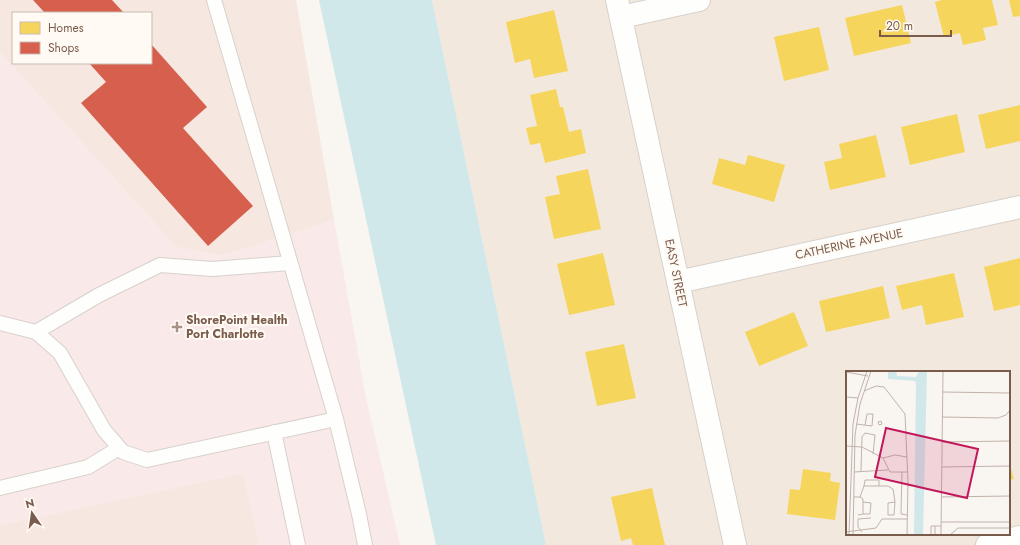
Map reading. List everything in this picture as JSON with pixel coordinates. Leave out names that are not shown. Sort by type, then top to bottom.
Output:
[{"type":"street","points":[[619,9],[699,0]]},
{"type":"street","name":"EASY STREET","points":[[619,9],[735,545]]},
{"type":"street","name":"CATHERINE AVENUE","points":[[678,282],[1020,207]]},
{"type":"street","points":[[987,545],[1020,538]]},
{"type":"lane","points":[[214,0],[336,419],[365,545]]},
{"type":"lane","points":[[36,332],[99,295],[160,265],[212,269],[290,263]]},
{"type":"lane","points":[[0,323],[36,332],[60,353],[104,430],[123,452],[147,460],[336,419]]},
{"type":"lane","points":[[274,432],[298,545]]},
{"type":"lane","points":[[0,488],[88,467],[119,448]]},
{"type":"shaded area","points":[[0,0],[296,0],[334,220],[222,256],[176,247],[0,52]]},
{"type":"shaded area","points":[[432,0],[1020,0],[1020,545],[546,545]]},
{"type":"shaded area","name":"ShorePoint Health Port Charlotte","points":[[0,52],[176,247],[222,256],[334,220],[366,398],[400,545],[260,545],[243,473],[0,525]]},
{"type":"shaded area","points":[[243,473],[260,545],[0,545],[0,525]]},
{"type":"water","points":[[319,0],[432,0],[546,545],[436,545]]},
{"type":"building: Homes","points":[[942,0],[992,0],[998,25],[983,28],[986,40],[963,45],[960,33],[944,37],[935,2]]},
{"type":"building: Homes","points":[[1009,0],[1020,0],[1020,16],[1013,17]]},
{"type":"building: Homes","points":[[902,5],[911,43],[854,56],[845,18]]},
{"type":"building: Homes","points":[[554,10],[568,71],[534,78],[530,59],[515,63],[506,22]]},
{"type":"building: Homes","points":[[819,27],[829,70],[784,81],[774,37]]},
{"type":"building: Homes","points":[[556,89],[560,107],[563,107],[569,132],[581,129],[586,153],[545,163],[540,143],[530,145],[526,128],[537,126],[530,95]]},
{"type":"building: Homes","points":[[1020,105],[1020,141],[986,149],[978,115]]},
{"type":"building: Homes","points":[[957,114],[965,152],[910,165],[901,127]]},
{"type":"building: Homes","points":[[876,135],[886,177],[830,190],[824,162],[842,158],[839,144]]},
{"type":"building: Homes","points":[[748,155],[785,165],[774,202],[712,184],[719,158],[745,165]]},
{"type":"building: Homes","points":[[588,169],[601,229],[554,239],[545,197],[560,194],[556,176]]},
{"type":"building: Homes","points":[[603,253],[615,305],[569,315],[557,264]]},
{"type":"building: Homes","points":[[1020,258],[1020,305],[994,311],[984,267]]},
{"type":"building: Homes","points":[[954,273],[964,317],[926,325],[922,305],[902,310],[896,286]]},
{"type":"building: Homes","points":[[883,286],[890,318],[826,332],[819,301]]},
{"type":"building: Homes","points":[[794,312],[808,346],[759,366],[745,332]]},
{"type":"building: Homes","points":[[624,344],[636,398],[597,406],[585,352]]},
{"type":"building: Homes","points":[[1010,465],[1014,479],[1010,480]]},
{"type":"building: Homes","points":[[803,469],[831,473],[830,481],[840,483],[835,520],[787,514],[790,489],[800,490]]},
{"type":"building: Homes","points":[[652,488],[665,545],[633,545],[631,538],[621,541],[611,497]]},
{"type":"building: Shops","points":[[33,0],[112,0],[123,12],[44,12]]},
{"type":"building: Shops","points":[[152,45],[207,107],[183,128],[253,206],[208,246],[81,103],[106,82],[90,64],[152,64]]},
{"type":"place","name":"ShorePoint Health Port Charlotte","points":[[177,327]]}]
